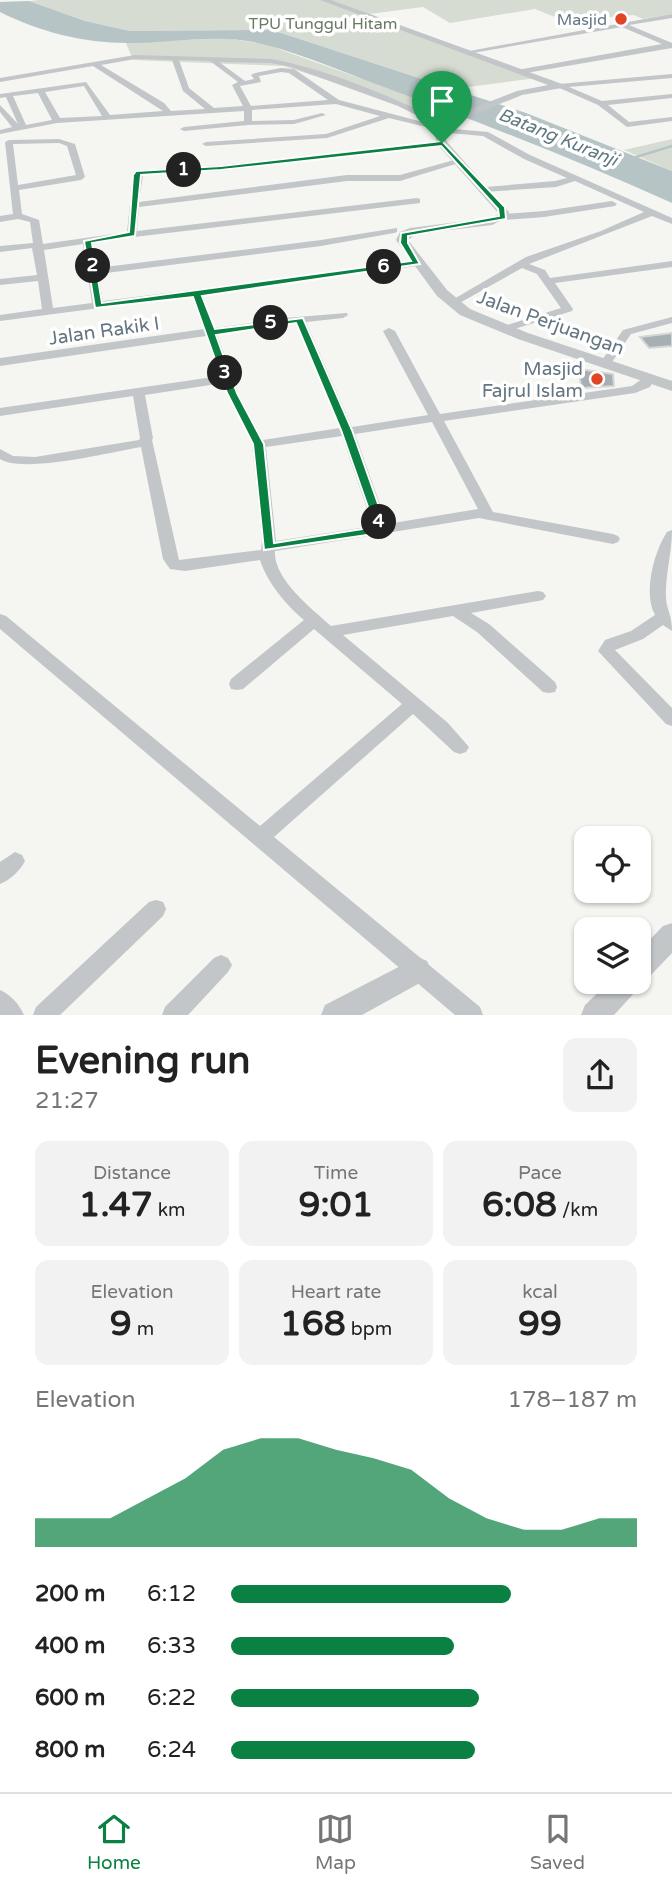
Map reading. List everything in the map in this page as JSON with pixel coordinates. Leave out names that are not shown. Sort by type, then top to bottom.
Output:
[{"type":"street","points":[[324,0],[601,103],[627,125],[672,119]]},
{"type":"street","points":[[467,52],[672,16]]},
{"type":"street","points":[[622,24],[669,43]]},
{"type":"street","points":[[520,72],[669,43]]},
{"type":"street","points":[[0,80],[135,57],[271,61],[293,65],[401,104],[439,127],[442,143],[505,212],[503,217]]},
{"type":"street","points":[[174,57],[186,89],[213,111]]},
{"type":"street","points":[[210,58],[244,83]]},
{"type":"street","points":[[94,64],[161,105],[170,114]]},
{"type":"street","points":[[248,124],[248,108],[236,85],[258,80],[255,75],[291,71],[336,102],[386,116],[485,134],[672,221]]},
{"type":"street","points":[[439,127],[455,117],[502,99],[559,86],[672,76]]},
{"type":"street","points":[[660,77],[672,83]]},
{"type":"street","points":[[20,127],[5,96],[40,90],[89,85],[108,118]]},
{"type":"street","points":[[40,90],[57,121]]},
{"type":"street","points":[[601,103],[672,96]]},
{"type":"street","points":[[0,132],[57,121],[336,102]]},
{"type":"street","points":[[311,104],[344,132]]},
{"type":"street","points":[[0,107],[20,127]]},
{"type":"street","points":[[184,129],[293,122],[322,115]]},
{"type":"street","points":[[206,144],[307,138],[344,132],[386,116]]},
{"type":"street","points":[[14,188],[81,177],[71,144],[63,141],[10,141],[14,188],[18,216]]},
{"type":"street","points":[[132,234],[136,175],[141,172],[221,168],[442,143]]},
{"type":"street","points":[[324,156],[339,179]]},
{"type":"street","points":[[135,205],[339,179],[404,177],[458,162]]},
{"type":"street","points":[[486,190],[548,185],[576,178]]},
{"type":"street","points":[[94,271],[321,243],[392,225],[417,201]]},
{"type":"street","points":[[0,249],[132,234],[392,225],[544,215],[612,204]]},
{"type":"street","points":[[452,303],[521,264],[653,212]]},
{"type":"street","points":[[0,219],[18,216],[34,220],[48,312]]},
{"type":"street","name":"Jalan Perjuangan","points":[[392,225],[417,262],[452,303],[473,316],[672,386]]},
{"type":"street","points":[[88,241],[98,306]]},
{"type":"street","points":[[0,318],[197,294],[417,262]]},
{"type":"street","points":[[505,329],[568,309],[549,281],[536,270],[521,264]]},
{"type":"street","points":[[549,281],[672,264]]},
{"type":"street","points":[[0,282],[42,278]]},
{"type":"street","points":[[197,294],[227,379],[259,444],[271,570],[291,599],[313,621],[460,747]]},
{"type":"street","name":"Jalan Rakik I","points":[[0,362],[343,315]]},
{"type":"street","points":[[300,320],[347,430],[381,529]]},
{"type":"street","points":[[606,363],[627,332],[672,320]]},
{"type":"street","points":[[389,331],[485,506],[486,511],[481,514]]},
{"type":"street","points":[[259,444],[434,416],[640,388],[649,378]]},
{"type":"street","points":[[0,412],[227,379]]},
{"type":"street","points":[[139,393],[170,559],[175,565],[185,566],[381,529],[481,514],[613,539]]},
{"type":"street","points":[[0,453],[14,461],[35,461],[146,441]]},
{"type":"street","points":[[672,535],[663,554],[658,602],[668,620],[637,635],[611,643],[606,651],[672,719]]},
{"type":"street","points":[[328,632],[538,596]]},
{"type":"street","points":[[455,610],[483,628],[549,687]]},
{"type":"street","points":[[0,620],[472,1015]]},
{"type":"street","points":[[237,684],[313,621]]},
{"type":"street","points":[[261,836],[413,704]]},
{"type":"street","points":[[44,1015],[156,909]]},
{"type":"street","points":[[651,957],[672,935]]},
{"type":"street","points":[[173,1015],[221,965]]},
{"type":"street","points":[[335,1015],[418,970]]},
{"type":"street","points":[[595,1015],[615,994]]},
{"type":"street","points":[[0,1001],[13,1015]]},
{"type":"green space","name":"TPU Tunggul Hitam","points":[[672,0],[672,14],[643,19],[634,15],[565,21],[535,9],[450,23],[423,7],[369,14],[536,78],[453,89],[272,30],[130,31],[85,21],[29,1]]},
{"type":"green space","points":[[224,38],[265,44],[456,113],[438,121],[364,92],[284,66],[133,60],[126,43]]},
{"type":"green space","points":[[672,139],[672,171],[624,150]]},
{"type":"water","name":"Batang Kuranji","points":[[29,1],[85,21],[130,31],[272,30],[526,113],[672,171],[672,203],[491,128],[281,49],[232,39],[128,43],[95,41],[46,31],[0,12],[0,2]]},
{"type":"building","points":[[672,333],[672,346],[649,348],[640,337]]},
{"type":"building","name":"Masjid Fajrul Islam","points":[[579,369],[613,374],[614,386],[581,388]]},
{"type":"waterway","points":[[633,158],[672,146]]},
{"type":"place","name":"Masjid","points":[[621,19]]},
{"type":"place","name":"Masjid Fajrul Islam","points":[[597,379]]},
{"type":"route","points":[[442,143],[221,168],[139,173],[136,175],[132,234],[88,241],[98,292],[98,306],[197,294],[232,393],[259,444],[268,547],[381,529],[347,430],[300,320],[212,332],[197,294],[417,262],[404,243],[404,234],[498,220],[503,217],[505,212],[502,208],[442,143]]}]
